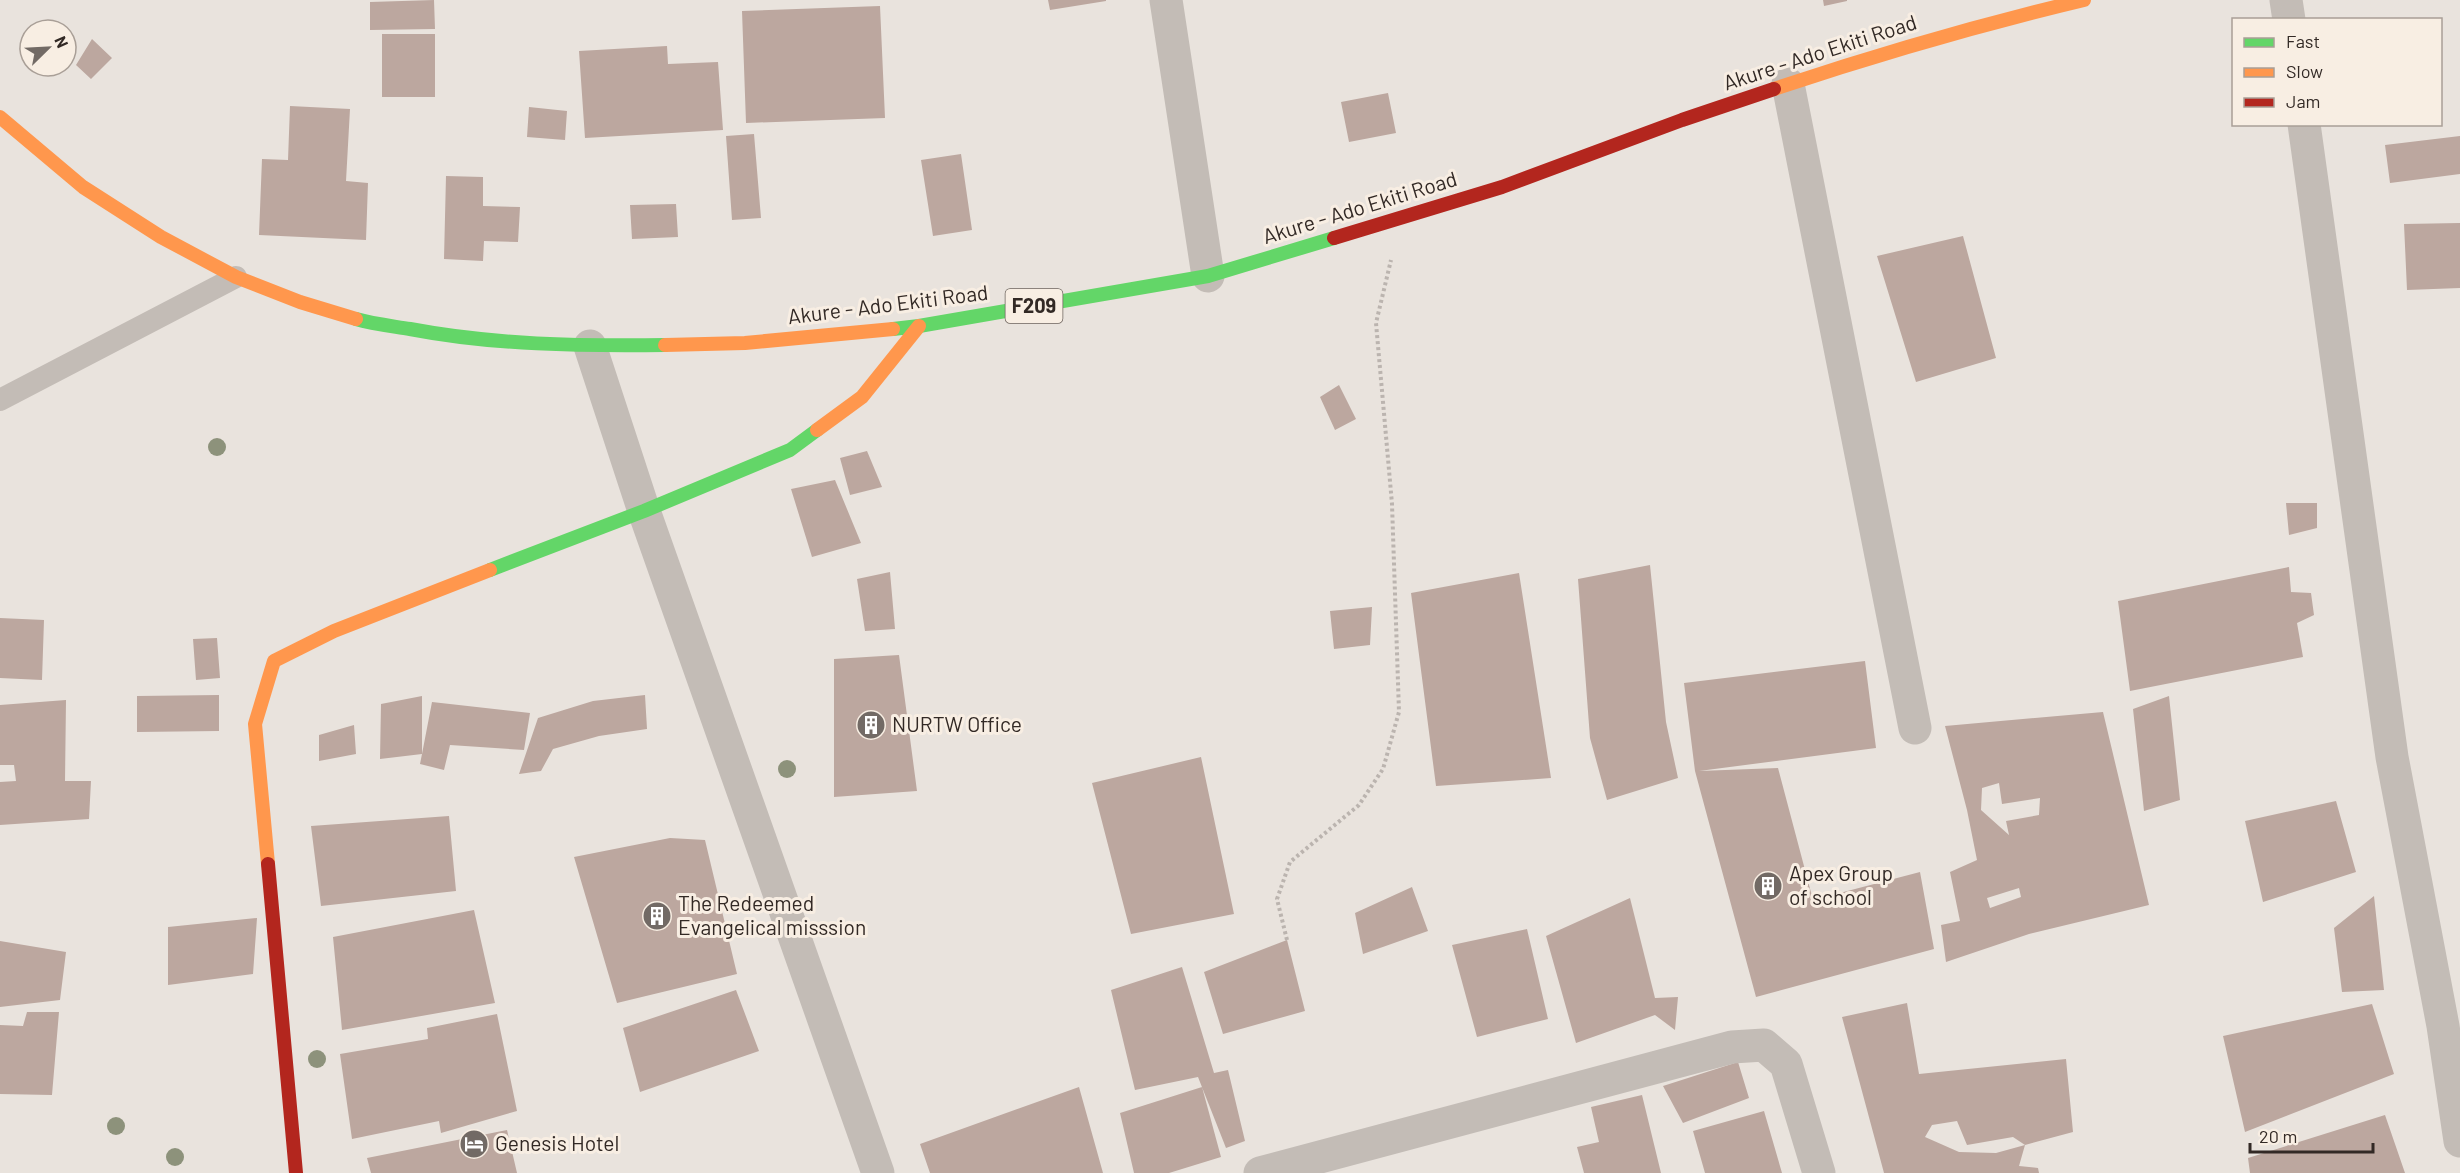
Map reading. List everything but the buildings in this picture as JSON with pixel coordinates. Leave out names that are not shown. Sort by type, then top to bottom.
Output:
[{"type":"main road","name":"Akure - Ado Ekiti Road","points":[[0,117],[91,192],[160,237],[236,277],[300,302],[360,320],[503,343],[590,346],[745,343],[919,327],[1208,276],[1502,187],[1682,120],[1869,57],[2012,17],[2084,0]]},
{"type":"main road","points":[[296,1173],[255,724],[274,661],[334,631],[644,511],[790,450],[862,397],[919,327]]},
{"type":"street","points":[[1166,0],[1208,276]]},
{"type":"street","points":[[2286,0],[2289,18]]},
{"type":"street","points":[[1788,84],[1915,728]]},
{"type":"street","points":[[2304,126],[2392,757],[2451,1025],[2460,1141]]},
{"type":"street","points":[[590,346],[644,511],[878,1173]]},
{"type":"street","points":[[1260,1173],[1732,1047],[1764,1045],[1786,1064],[1819,1173]]},
{"type":"lane","points":[[0,400],[236,277]]},
{"type":"path","points":[[1287,940],[1278,899],[1290,862],[1359,805],[1383,769],[1399,712],[1392,504],[1376,323],[1402,218]]},
{"type":"traffic: fast","points":[[893,329],[1208,276],[1334,238]]},
{"type":"traffic: fast","points":[[356,319],[442,334],[505,341],[569,345],[665,345]]},
{"type":"traffic: fast","points":[[490,570],[644,511],[790,450],[817,430]]},
{"type":"traffic: slow","points":[[1774,89],[1928,41],[2084,0]]},
{"type":"traffic: slow","points":[[0,117],[83,187],[161,237],[236,277],[300,302],[356,319]]},
{"type":"traffic: slow","points":[[817,430],[862,397],[919,326]]},
{"type":"traffic: slow","points":[[665,345],[745,343],[893,329]]},
{"type":"traffic: slow","points":[[268,864],[255,724],[274,661],[334,631],[490,570]]},
{"type":"traffic: jam","points":[[1334,238],[1502,187],[1682,120],[1774,89]]},
{"type":"traffic: jam","points":[[268,864],[296,1173]]},
{"type":"place","name":"NURTW Office","points":[[871,725]]},
{"type":"place","name":"Apex Group of school","points":[[1768,886]]},
{"type":"place","name":"The Redeemed Evangelical misssion","points":[[657,916]]},
{"type":"place","name":"Genesis Hotel","points":[[474,1144]]}]
